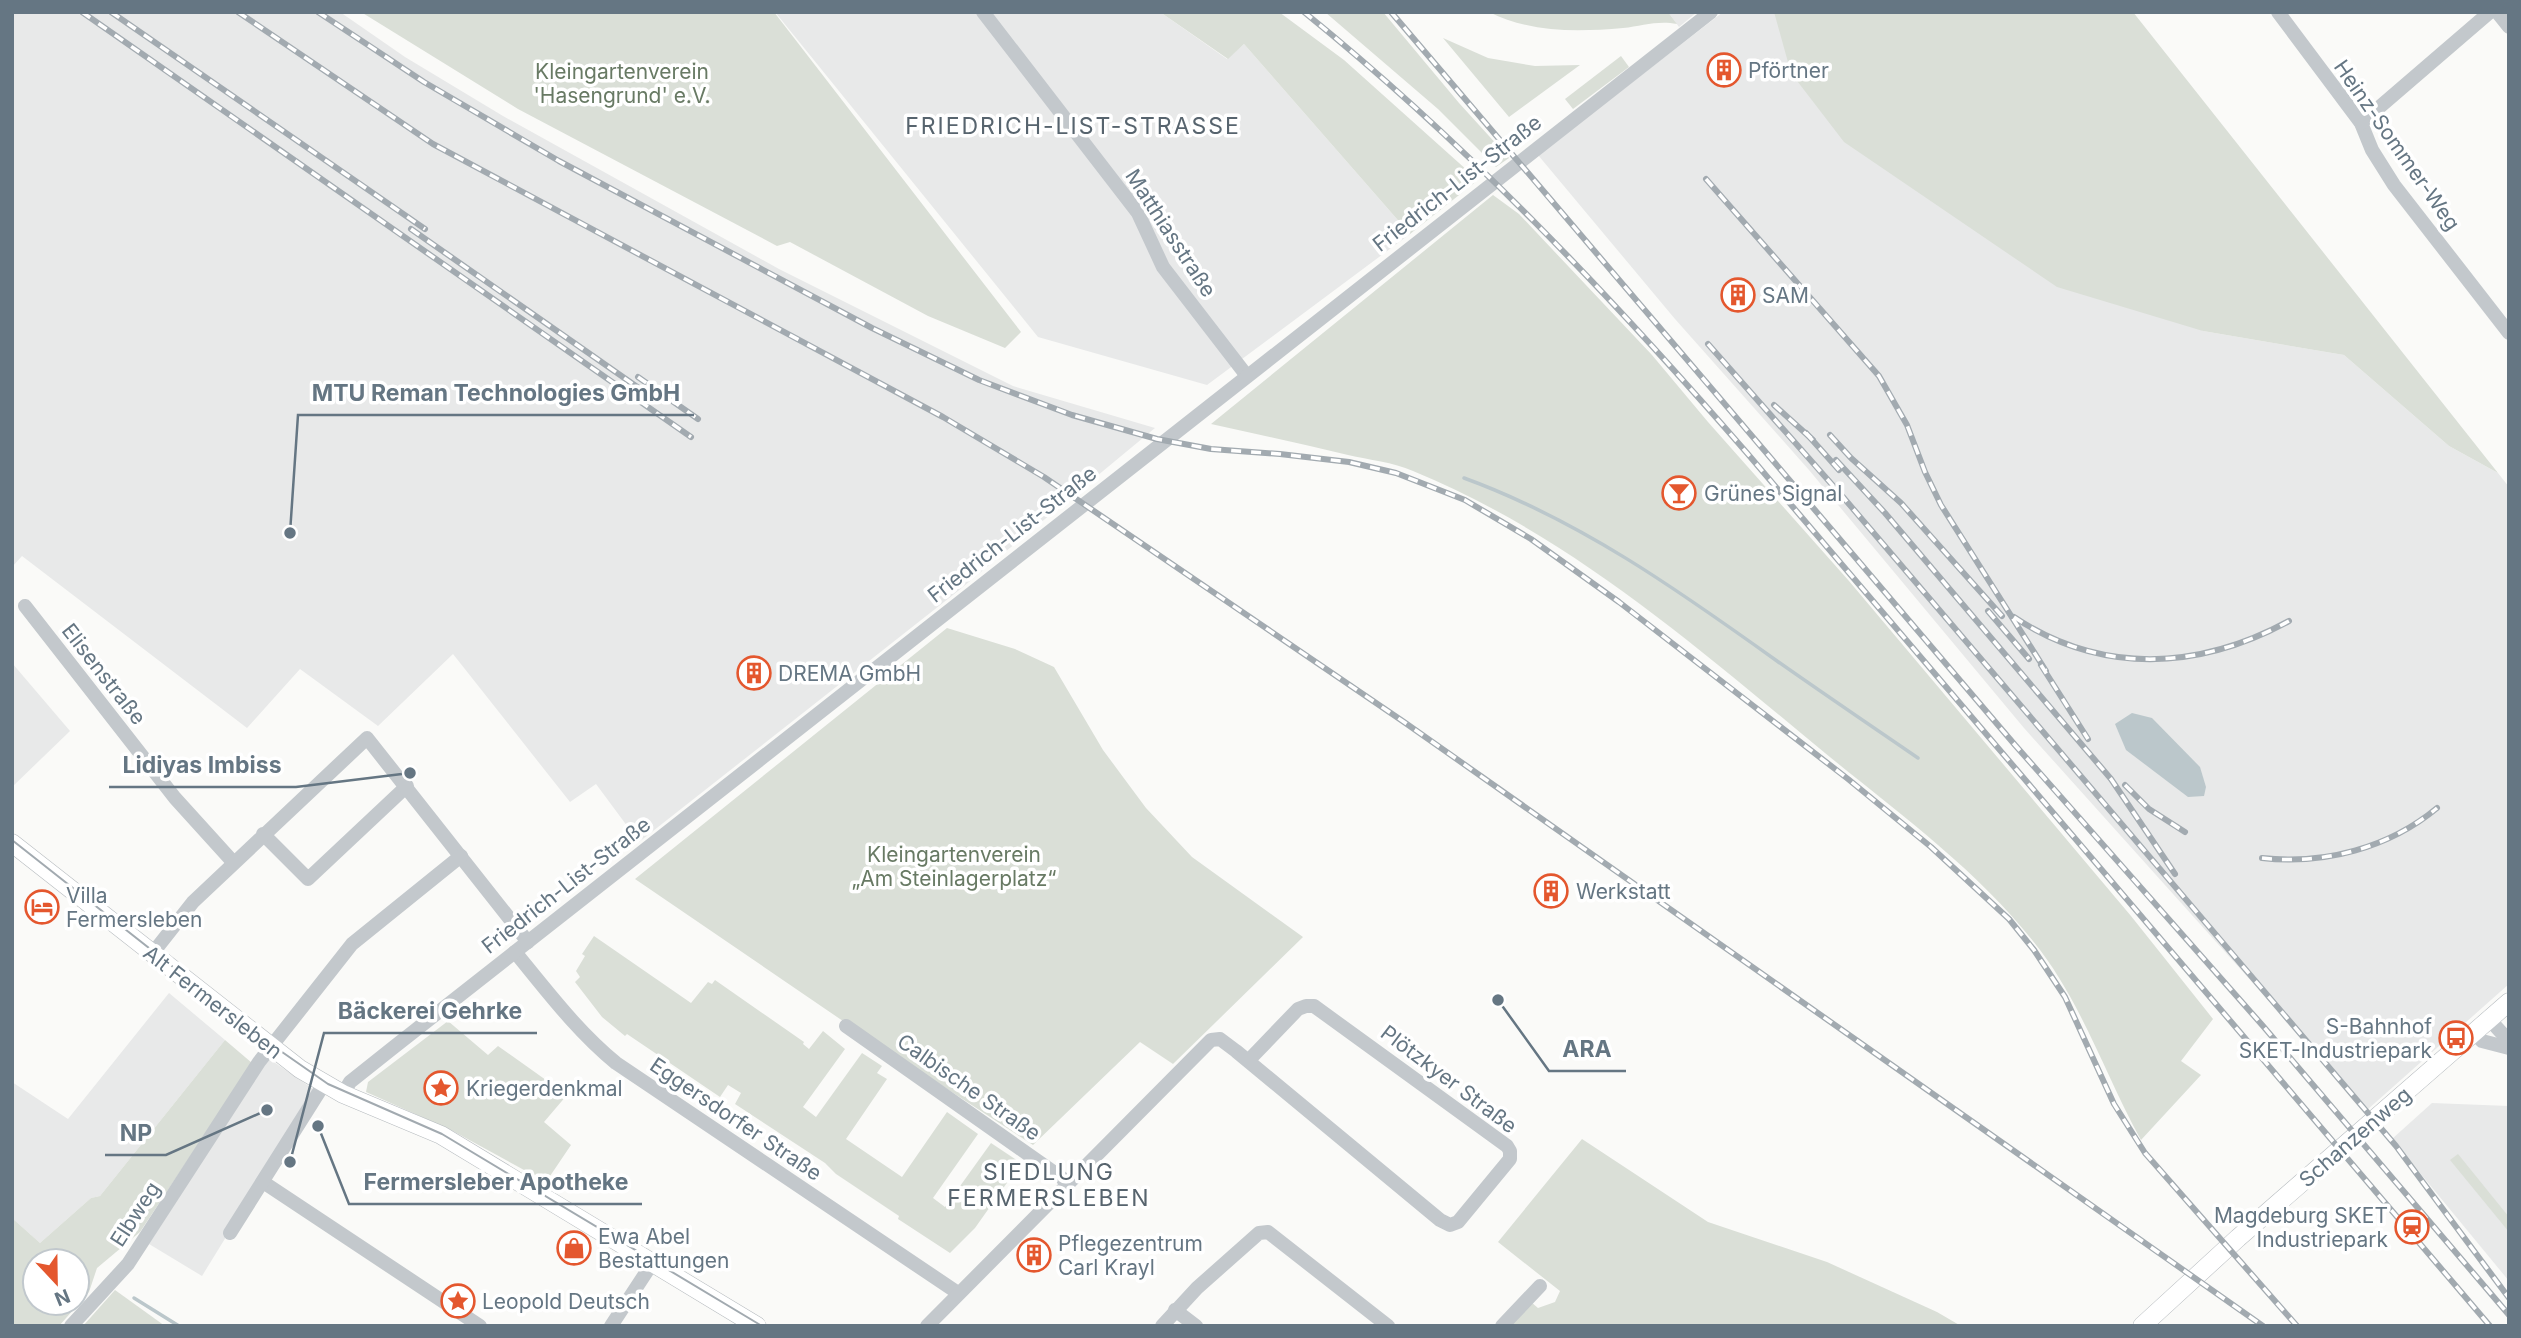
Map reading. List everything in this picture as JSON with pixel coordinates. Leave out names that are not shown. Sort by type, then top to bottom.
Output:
[{"type":"main road","name":"Alt Fermersleben","points":[[12,843],[270,1047],[324,1084],[441,1135],[653,1262],[748,1323]]},
{"type":"main road","name":"Schanzenweg","points":[[2142,1326],[2238,1238],[2509,1002]]},
{"type":"street","name":"Matthiasstraße","points":[[983,12],[1136,210],[1165,271],[1247,376]]},
{"type":"street","name":"Friedrich-List-Straße","points":[[343,1094],[350,1082],[362,1072],[1711,12]]},
{"type":"street","name":"Heinz-Sommer-Weg","points":[[2278,12],[2361,124],[2372,150],[2394,185],[2509,333]]},
{"type":"street","points":[[2361,124],[2491,13],[2509,27]]},
{"type":"street","name":"Elisenstraße","points":[[24,606],[175,798],[233,862]]},
{"type":"street","points":[[152,954],[193,902],[367,738],[528,942]]},
{"type":"street","points":[[263,834],[307,880],[407,786]]},
{"type":"street","name":"Elbweg","points":[[71,1326],[128,1264],[240,1089],[352,944],[461,856]]},
{"type":"street","name":"Eggersdorfer Straße","points":[[515,952],[569,1019],[616,1063],[958,1293]]},
{"type":"street","name":"Plötzkyer Straße","points":[[1069,1183],[1211,1040],[1220,1039],[1440,1220],[1450,1225],[1458,1222],[1510,1159],[1507,1146],[1314,1006],[1298,1009],[1248,1061]]},
{"type":"street","points":[[2489,1019],[2509,1041]]},
{"type":"street","name":"Calbische Straße","points":[[846,1026],[1069,1183]]},
{"type":"street","points":[[2474,1033],[2482,1041],[2509,1048]]},
{"type":"street","points":[[230,1233],[324,1084]]},
{"type":"street","points":[[263,1182],[480,1326]]},
{"type":"street","points":[[927,1326],[1069,1183]]},
{"type":"street","points":[[1162,1326],[1175,1310],[1259,1233],[1264,1232],[1388,1326]]},
{"type":"street","points":[[611,1326],[653,1262]]},
{"type":"street","points":[[1502,1326],[1540,1286]]},
{"type":"street","points":[[1175,1310],[1196,1326]]},
{"type":"shaded area","points":[[12,12],[340,12],[405,57],[503,116],[779,269],[1013,386],[1155,428],[958,591],[639,842],[596,784],[570,802],[453,654],[378,726],[300,669],[247,728],[22,556],[12,567]]},
{"type":"shaded area","points":[[775,12],[1160,12],[1227,59],[1244,44],[1410,234],[1207,385],[1038,337]]},
{"type":"shaded area","points":[[1668,12],[1697,12],[1679,27]]},
{"type":"shaded area","points":[[1723,12],[1774,12],[2203,331],[2344,355],[2449,446],[2498,473],[2509,487],[2509,984],[2367,1110],[2024,728],[1809,470],[1675,319],[1538,155]]},
{"type":"shaded area","points":[[12,663],[70,731],[12,787]]},
{"type":"shaded area","points":[[2132,713],[2152,718],[2200,767],[2206,787],[2204,796],[2188,797],[2126,750],[2115,724]]},
{"type":"shaded area","points":[[169,993],[225,1040],[100,1196],[91,1198],[40,1243],[12,1218],[12,1082],[68,1119]]},
{"type":"shaded area","points":[[268,1058],[316,1091],[202,1276],[149,1244]]},
{"type":"shaded area","points":[[2432,1103],[2509,1106],[2509,1281],[2392,1139]]},
{"type":"green space","name":"Kleingartenverein 'Hasengrund' e.V.","points":[[361,12],[774,12],[1021,332],[1005,348],[928,316],[790,242],[777,246],[518,109]]},
{"type":"green space","points":[[1160,12],[1279,12],[1344,60],[1478,180],[1410,234],[1244,44],[1228,59]]},
{"type":"green space","points":[[1325,12],[1383,12],[1509,158],[1496,167],[1438,109]]},
{"type":"green space","points":[[1489,12],[1668,12],[1677,24],[1657,23],[1589,30],[1554,29],[1521,24]]},
{"type":"green space","points":[[1774,12],[2133,12],[2498,473],[2449,446],[2344,355],[2203,331],[2057,287],[1844,142],[1791,73]]},
{"type":"green space","points":[[1443,38],[1488,58],[1535,66],[1580,65],[1509,117]]},
{"type":"green space","points":[[1621,56],[1629,67],[1573,109],[1565,99]]},
{"type":"green space","points":[[1493,195],[1519,214],[1652,355],[1849,581],[2131,916],[2213,1019],[2181,1061],[2201,1075],[2141,1140],[2065,988],[2033,941],[2010,914],[1934,842],[1630,596],[1526,527],[1471,497],[1413,471],[1389,463],[1211,424]]},
{"type":"green space","name":"Kleingartenverein „Am Steinlagerplatz“","points":[[947,628],[1015,649],[1054,667],[1103,750],[1146,808],[1192,857],[1303,937],[1173,1064],[1140,1042],[1033,1145],[840,1019],[635,879]]},
{"type":"green space","points":[[594,936],[691,1003],[708,982],[712,984],[715,980],[804,1042],[809,1049],[823,1031],[845,1049],[803,1107],[816,1117],[862,1053],[882,1066],[877,1073],[887,1079],[846,1139],[902,1177],[947,1112],[978,1134],[933,1198],[945,1207],[991,1143],[1021,1163],[975,1228],[950,1253],[898,1219],[899,1216],[836,1174],[825,1163],[735,1104],[741,1093],[728,1085],[720,1097],[627,1034],[625,1036],[602,1017],[575,982],[580,977],[576,971],[585,956],[582,954]]},
{"type":"green space","points":[[448,1021],[488,1055],[498,1046],[567,1095],[544,1122],[571,1145],[546,1182],[451,1130],[366,1092],[368,1082]]},
{"type":"green space","points":[[225,1040],[252,1063],[140,1232],[97,1268],[91,1286],[91,1247],[21,1247],[21,1317],[67,1317],[59,1326],[12,1326],[12,1218],[40,1243],[91,1198],[100,1196]]},
{"type":"green space","points":[[1582,1139],[1708,1222],[1827,1262],[1937,1312],[1961,1326],[1509,1326],[1531,1302],[1538,1308],[1555,1302],[1560,1291],[1498,1242]]},
{"type":"green space","points":[[2458,1154],[2509,1217],[2509,1232],[2450,1160]]},
{"type":"green space","points":[[115,1290],[165,1326],[83,1326]]},
{"type":"waterway","points":[[1464,478],[1548,514],[1665,583],[1918,758]]},
{"type":"waterway","points":[[134,1298],[179,1326]]},
{"type":"tram line","points":[[12,840],[272,1045],[328,1084],[442,1134],[762,1326]]},
{"type":"railway","points":[[82,12],[691,437]]},
{"type":"railway","points":[[111,12],[425,229]]},
{"type":"railway","points":[[238,12],[433,144],[943,417],[1044,477],[1404,722],[2263,1326]]},
{"type":"railway","points":[[318,12],[424,82],[559,161],[872,328],[979,380],[1072,415],[1157,439],[1211,449],[1349,462],[1396,473],[1465,500],[1531,539],[1619,602],[1848,779],[1931,847],[2009,919],[2034,950],[2065,997],[2114,1104],[2145,1153],[2297,1326]]},
{"type":"railway","points":[[1304,12],[1423,114],[1480,168],[1643,336],[1747,453],[2490,1326]]},
{"type":"railway","points":[[1391,12],[2015,745],[2263,1026],[2509,1315]]},
{"type":"railway","points":[[1706,179],[1879,376],[1907,425],[1941,505],[2046,671]]},
{"type":"railway","points":[[411,229],[643,391]]},
{"type":"railway","points":[[1708,344],[1843,497],[2396,1146],[2509,1298]]},
{"type":"railway","points":[[638,377],[698,419]]},
{"type":"railway","points":[[1774,405],[1813,440]]},
{"type":"railway","points":[[1806,433],[1839,470]]},
{"type":"railway","points":[[1830,435],[1901,503],[2002,616]]},
{"type":"railway","points":[[1836,460],[1885,513],[2111,779],[2175,874]]},
{"type":"railway","points":[[1988,611],[2029,659]]},
{"type":"railway","points":[[2014,617],[2047,636],[2081,649],[2116,657],[2150,659],[2185,657],[2220,649],[2289,621]]},
{"type":"railway","points":[[2041,665],[2088,739]]},
{"type":"railway","points":[[2125,785],[2149,809],[2185,832]]},
{"type":"railway","points":[[2262,858],[2309,859],[2355,851],[2398,834],[2437,808]]},
{"type":"place","name":"Pförtner","points":[[1724,70]]},
{"type":"place","name":"SAM","points":[[1738,295]]},
{"type":"place","name":"Grünes Signal","points":[[1679,493]]},
{"type":"place","name":"MTU Reman Technologies GmbH","points":[[290,533]]},
{"type":"place","name":"DREMA GmbH","points":[[754,673]]},
{"type":"place","name":"Lidiyas Imbiss","points":[[410,773]]},
{"type":"place","name":"Werkstatt","points":[[1551,891]]},
{"type":"place","name":"Villa Fermersleben","points":[[42,907]]},
{"type":"place","name":"ARA","points":[[1498,1000]]},
{"type":"place","name":"S-Bahnhof SKET-Industriepark","points":[[2456,1038]]},
{"type":"place","name":"Kriegerdenkmal","points":[[441,1088]]},
{"type":"place","name":"NP","points":[[267,1110]]},
{"type":"place","name":"Fermersleber Apotheke","points":[[318,1126]]},
{"type":"place","name":"Bäckerei Gehrke","points":[[290,1162]]},
{"type":"place","name":"Magdeburg SKET Industriepark","points":[[2412,1227]]},
{"type":"place","name":"Ewa Abel Bestattungen","points":[[574,1248]]},
{"type":"place","name":"Pflegezentrum Carl Krayl","points":[[1034,1255]]},
{"type":"place","name":"Leopold Deutsch","points":[[458,1301]]},
{"type":"district","name":"FRIEDRICH-LIST-STRASSE","points":[[1073,126]]},
{"type":"district","name":"SIEDLUNG FERMERSLEBEN","points":[[1049,1185]]}]
